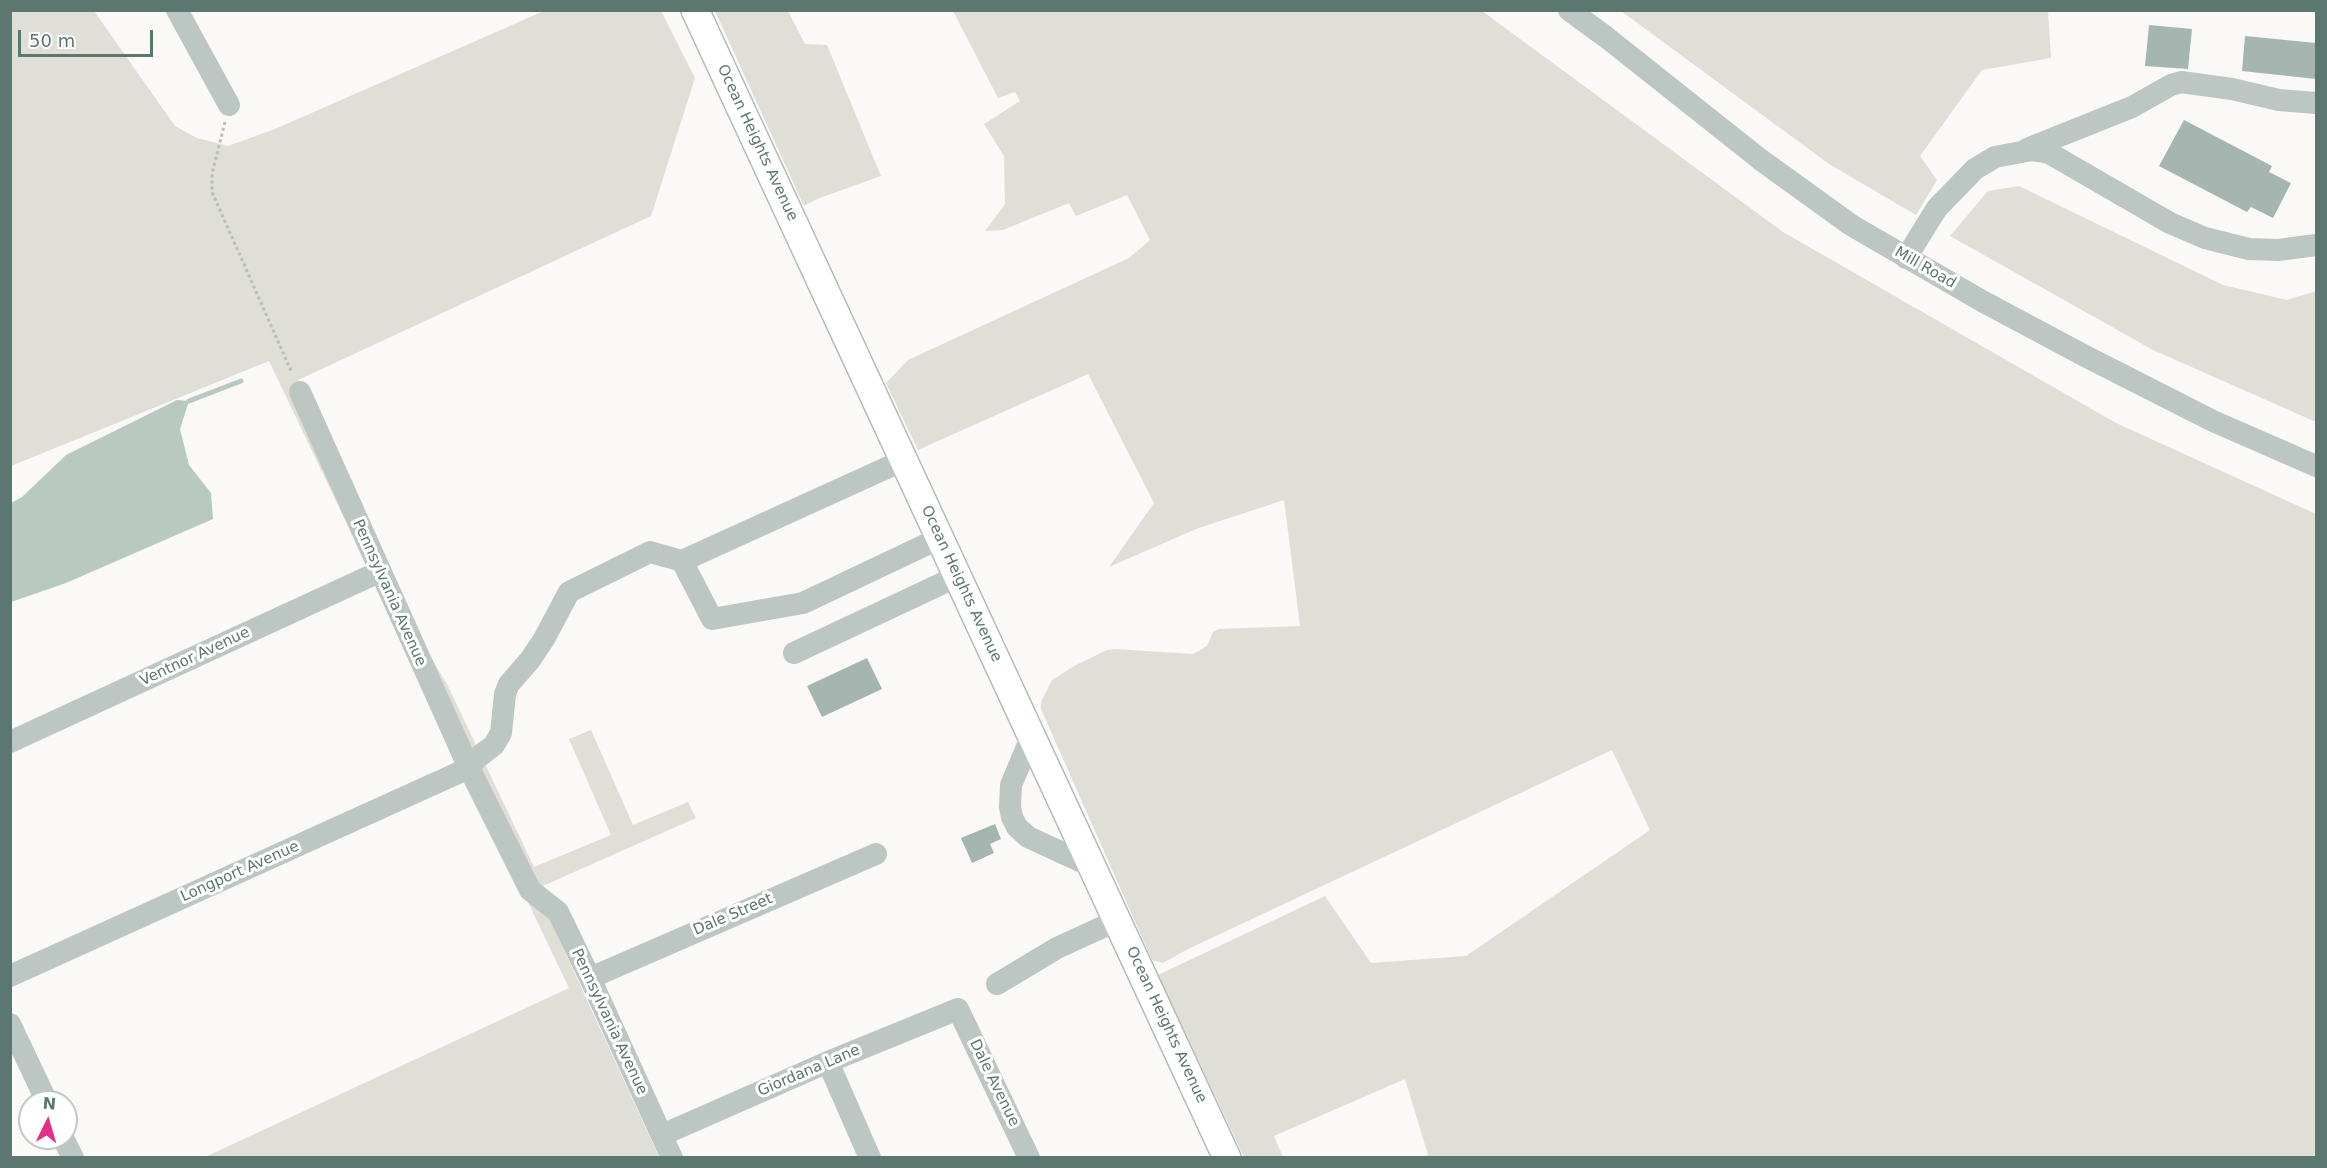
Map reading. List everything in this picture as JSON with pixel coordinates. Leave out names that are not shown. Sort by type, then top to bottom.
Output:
[{"type":"main road","name":"Ocean Heights Avenue","points":[[695,10],[1227,1158]]},
{"type":"street","points":[[177,10],[229,105]]},
{"type":"street","name":"Mill Road","points":[[1569,10],[1803,191],[1851,225],[2016,320],[2174,402],[2316,466]]},
{"type":"street","points":[[1906,258],[1937,208],[1975,169],[1995,157],[2023,151],[2132,106],[2171,85],[2181,82],[2232,89],[2279,100],[2316,102]]},
{"type":"street","points":[[2023,151],[2049,153],[2170,223],[2205,238],[2259,249],[2295,249],[2316,245]]},
{"type":"street","name":"Pennsylvania Avenue","points":[[300,392],[469,768],[530,890],[558,912],[672,1158]]},
{"type":"street","points":[[904,460],[682,561],[712,619],[803,603],[940,538]]},
{"type":"street","name":"Longport Avenue","points":[[10,976],[469,768],[477,758],[494,745],[501,733],[509,684],[530,660],[544,639],[569,592],[650,552],[682,561]]},
{"type":"street","name":"Ventnor Avenue","points":[[10,742],[380,572]]},
{"type":"street","points":[[794,653],[958,576]]},
{"type":"street","points":[[1032,735],[1011,785],[1012,817],[1017,827],[1028,837],[1093,867]]},
{"type":"street","name":"Dale Street","points":[[590,978],[876,854]]},
{"type":"street","points":[[997,984],[1057,948],[1118,920]]},
{"type":"street","name":"Giordana Lane","points":[[662,1135],[828,1062],[958,1009]]},
{"type":"street","name":"Dale Avenue","points":[[958,1009],[1029,1158]]},
{"type":"street","points":[[10,1024],[40,1090]]},
{"type":"street","points":[[828,1062],[870,1158]]},
{"type":"path","points":[[229,105],[212,174],[212,192],[300,392]]},
{"type":"shaded area","points":[[11,11],[94,11],[175,126],[197,138],[228,146],[275,129],[544,11],[661,11],[695,78],[651,216],[298,380],[379,572],[447,684],[534,867],[611,835],[569,739],[591,730],[633,825],[688,802],[696,818],[536,889],[659,1157],[205,1157],[569,988],[269,361],[11,466]]},
{"type":"shaded area","points":[[715,11],[788,11],[805,44],[827,45],[881,176],[817,199],[804,206]]},
{"type":"shaded area","points":[[953,11],[1482,11],[1783,232],[2116,423],[2316,514],[2316,1157],[1422,1157],[1428,1155],[1405,1079],[1274,1136],[1283,1157],[1244,1157],[1158,975],[1325,896],[1371,963],[1466,956],[1650,830],[1612,750],[1188,949],[1163,963],[1152,960],[1041,709],[1041,702],[1052,680],[1107,650],[1193,654],[1207,646],[1213,632],[1219,629],[1300,626],[1284,500],[1196,529],[1109,567],[1154,503],[1088,374],[918,450],[886,383],[908,360],[1129,258],[1150,240],[1127,195],[1076,216],[1069,203],[1003,230],[985,231],[1005,204],[1004,156],[984,124],[1020,101],[1015,92],[998,98]]},
{"type":"shaded area","points":[[1621,11],[2048,11],[2051,58],[1982,70],[1920,156],[1937,180],[1916,215],[1829,164]]},
{"type":"shaded area","points":[[2019,186],[2223,285],[2287,300],[2316,291],[2316,422],[2153,350],[1950,236],[1988,191]]},
{"type":"shaded area","points":[[177,400],[189,401],[180,429],[189,465],[211,493],[213,519],[66,583],[11,602],[11,503],[22,497],[66,455]]},
{"type":"building","points":[[2149,25],[2192,29],[2188,69],[2145,66]]},
{"type":"building","points":[[2245,36],[2316,43],[2316,79],[2242,71]]},
{"type":"building","points":[[2184,120],[2272,166],[2269,172],[2291,183],[2273,218],[2251,207],[2247,212],[2159,166]]},
{"type":"building","points":[[867,658],[882,689],[822,717],[807,686]]},
{"type":"building","points":[[995,824],[1001,839],[990,844],[994,853],[972,863],[961,838]]},
{"type":"waterway","points":[[189,401],[241,381]]}]
